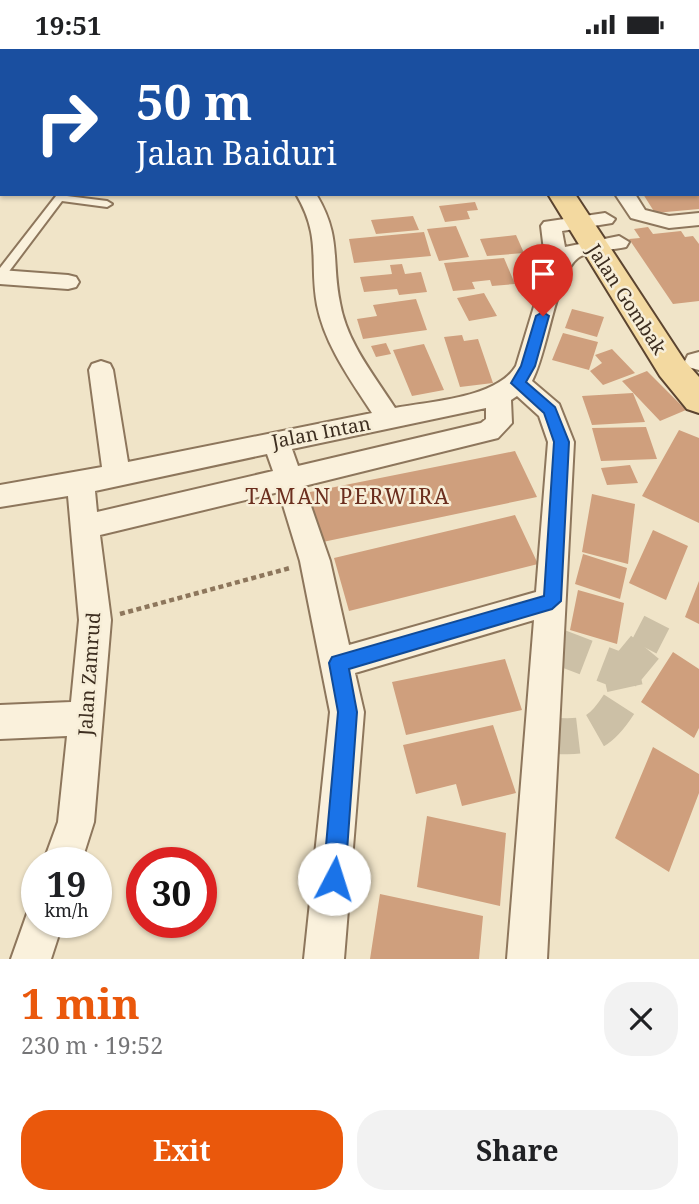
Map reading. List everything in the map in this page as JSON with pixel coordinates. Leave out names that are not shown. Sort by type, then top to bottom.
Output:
[{"type":"main road","points":[[554,196],[589,231]]},
{"type":"main road","name":"Jalan Gombak","points":[[563,196],[698,362]]},
{"type":"main road","name":"Jalan Gombak","points":[[589,196],[589,231],[672,368],[699,400]]},
{"type":"street","points":[[307,196],[325,228],[331,317],[341,342],[388,419]]},
{"type":"street","points":[[626,196],[638,214],[669,222],[699,219]]},
{"type":"street","points":[[557,267],[589,231]]},
{"type":"street","points":[[85,527],[488,431],[499,423],[508,389],[528,366],[557,267],[589,231]]},
{"type":"street","points":[[0,277],[68,282]]},
{"type":"street","points":[[101,370],[117,475]]},
{"type":"street","points":[[508,389],[550,411],[561,442],[527,959]]},
{"type":"street","name":"Jalan Intan","points":[[0,496],[80,483],[275,440],[388,419],[508,389]]},
{"type":"street","points":[[275,440],[315,561],[347,712],[324,959]]},
{"type":"street","name":"Jalan Zamrud","points":[[67,847],[76,822],[95,620],[80,483]]},
{"type":"street","points":[[338,663],[552,601]]},
{"type":"street","points":[[0,722],[87,718]]},
{"type":"street","points":[[31,959],[38,938]]},
{"type":"lane","points":[[0,277],[59,198],[107,204]]},
{"type":"path","points":[[95,620],[315,561]]},
{"type":"building","points":[[644,196],[699,196],[699,209],[655,213]]},
{"type":"building","points":[[475,202],[478,210],[467,211],[470,219],[445,222],[439,206]]},
{"type":"building","points":[[413,216],[419,230],[376,234],[371,220]]},
{"type":"building","points":[[456,226],[469,257],[439,261],[427,229]]},
{"type":"building","points":[[648,227],[653,234],[681,231],[685,237],[693,236],[699,244],[699,301],[673,304],[629,239],[640,238],[634,229]]},
{"type":"building","points":[[424,232],[431,256],[354,263],[349,239]]},
{"type":"building","points":[[516,235],[524,253],[487,256],[480,239]]},
{"type":"building","points":[[504,258],[515,284],[492,286],[490,280],[472,282],[475,289],[453,291],[444,263]]},
{"type":"building","points":[[402,264],[405,274],[421,272],[427,292],[399,295],[397,289],[364,292],[360,277],[392,274],[390,265]]},
{"type":"building","points":[[484,293],[497,316],[469,321],[457,298]]},
{"type":"building","points":[[416,299],[427,330],[363,339],[357,319],[377,316],[373,305]]},
{"type":"building","points":[[572,309],[604,317],[597,337],[565,328]]},
{"type":"building","points":[[563,333],[598,342],[589,370],[552,360]]},
{"type":"building","points":[[462,335],[464,341],[478,339],[493,383],[460,387],[444,337]]},
{"type":"building","points":[[386,343],[391,354],[376,357],[371,346]]},
{"type":"building","points":[[424,344],[444,390],[412,396],[393,350]]},
{"type":"building","points":[[612,349],[635,373],[603,385],[590,371],[602,363],[595,355]]},
{"type":"building","points":[[647,371],[686,410],[660,421],[622,381]]},
{"type":"building","points":[[633,393],[645,422],[592,425],[582,396]]},
{"type":"building","points":[[646,427],[657,459],[601,461],[592,428]]},
{"type":"building","points":[[679,430],[699,438],[699,523],[642,496]]},
{"type":"building","points":[[515,451],[537,497],[318,543],[305,493]]},
{"type":"building","points":[[630,465],[638,483],[607,485],[601,468]]},
{"type":"building","points":[[592,494],[635,504],[628,564],[582,552]]},
{"type":"building","points":[[515,515],[538,564],[349,611],[334,558]]},
{"type":"building","points":[[653,530],[688,546],[666,600],[629,583]]},
{"type":"building","points":[[583,554],[627,568],[620,599],[575,584]]},
{"type":"building","points":[[699,581],[699,624],[685,617]]},
{"type":"building","points":[[578,590],[624,603],[617,644],[570,630]]},
{"type":"building","points":[[673,652],[699,669],[699,728],[694,738],[641,702]]},
{"type":"building","points":[[505,659],[522,710],[406,735],[392,682]]},
{"type":"building","points":[[493,725],[516,793],[462,806],[456,784],[416,794],[403,745]]},
{"type":"building","points":[[653,747],[699,774],[699,793],[669,872],[615,838]]},
{"type":"building","points":[[427,816],[506,833],[500,906],[417,887]]},
{"type":"building","points":[[380,894],[483,916],[479,959],[370,959]]},
{"type":"tunnel","points":[[644,647],[662,612]]},
{"type":"tunnel","points":[[549,643],[561,647]]},
{"type":"tunnel","points":[[556,646],[616,669],[622,675]]},
{"type":"tunnel","points":[[622,675],[646,646]]},
{"type":"tunnel","points":[[542,735],[573,736],[593,732],[609,718],[626,693],[622,675]]},
{"type":"district","name":"TAMAN PERWIRA","points":[[348,497]]},
{"type":"route","points":[[334,879],[347,712],[338,663],[552,601],[560,498],[561,442],[550,411],[518,383],[528,366],[543,316]]}]
